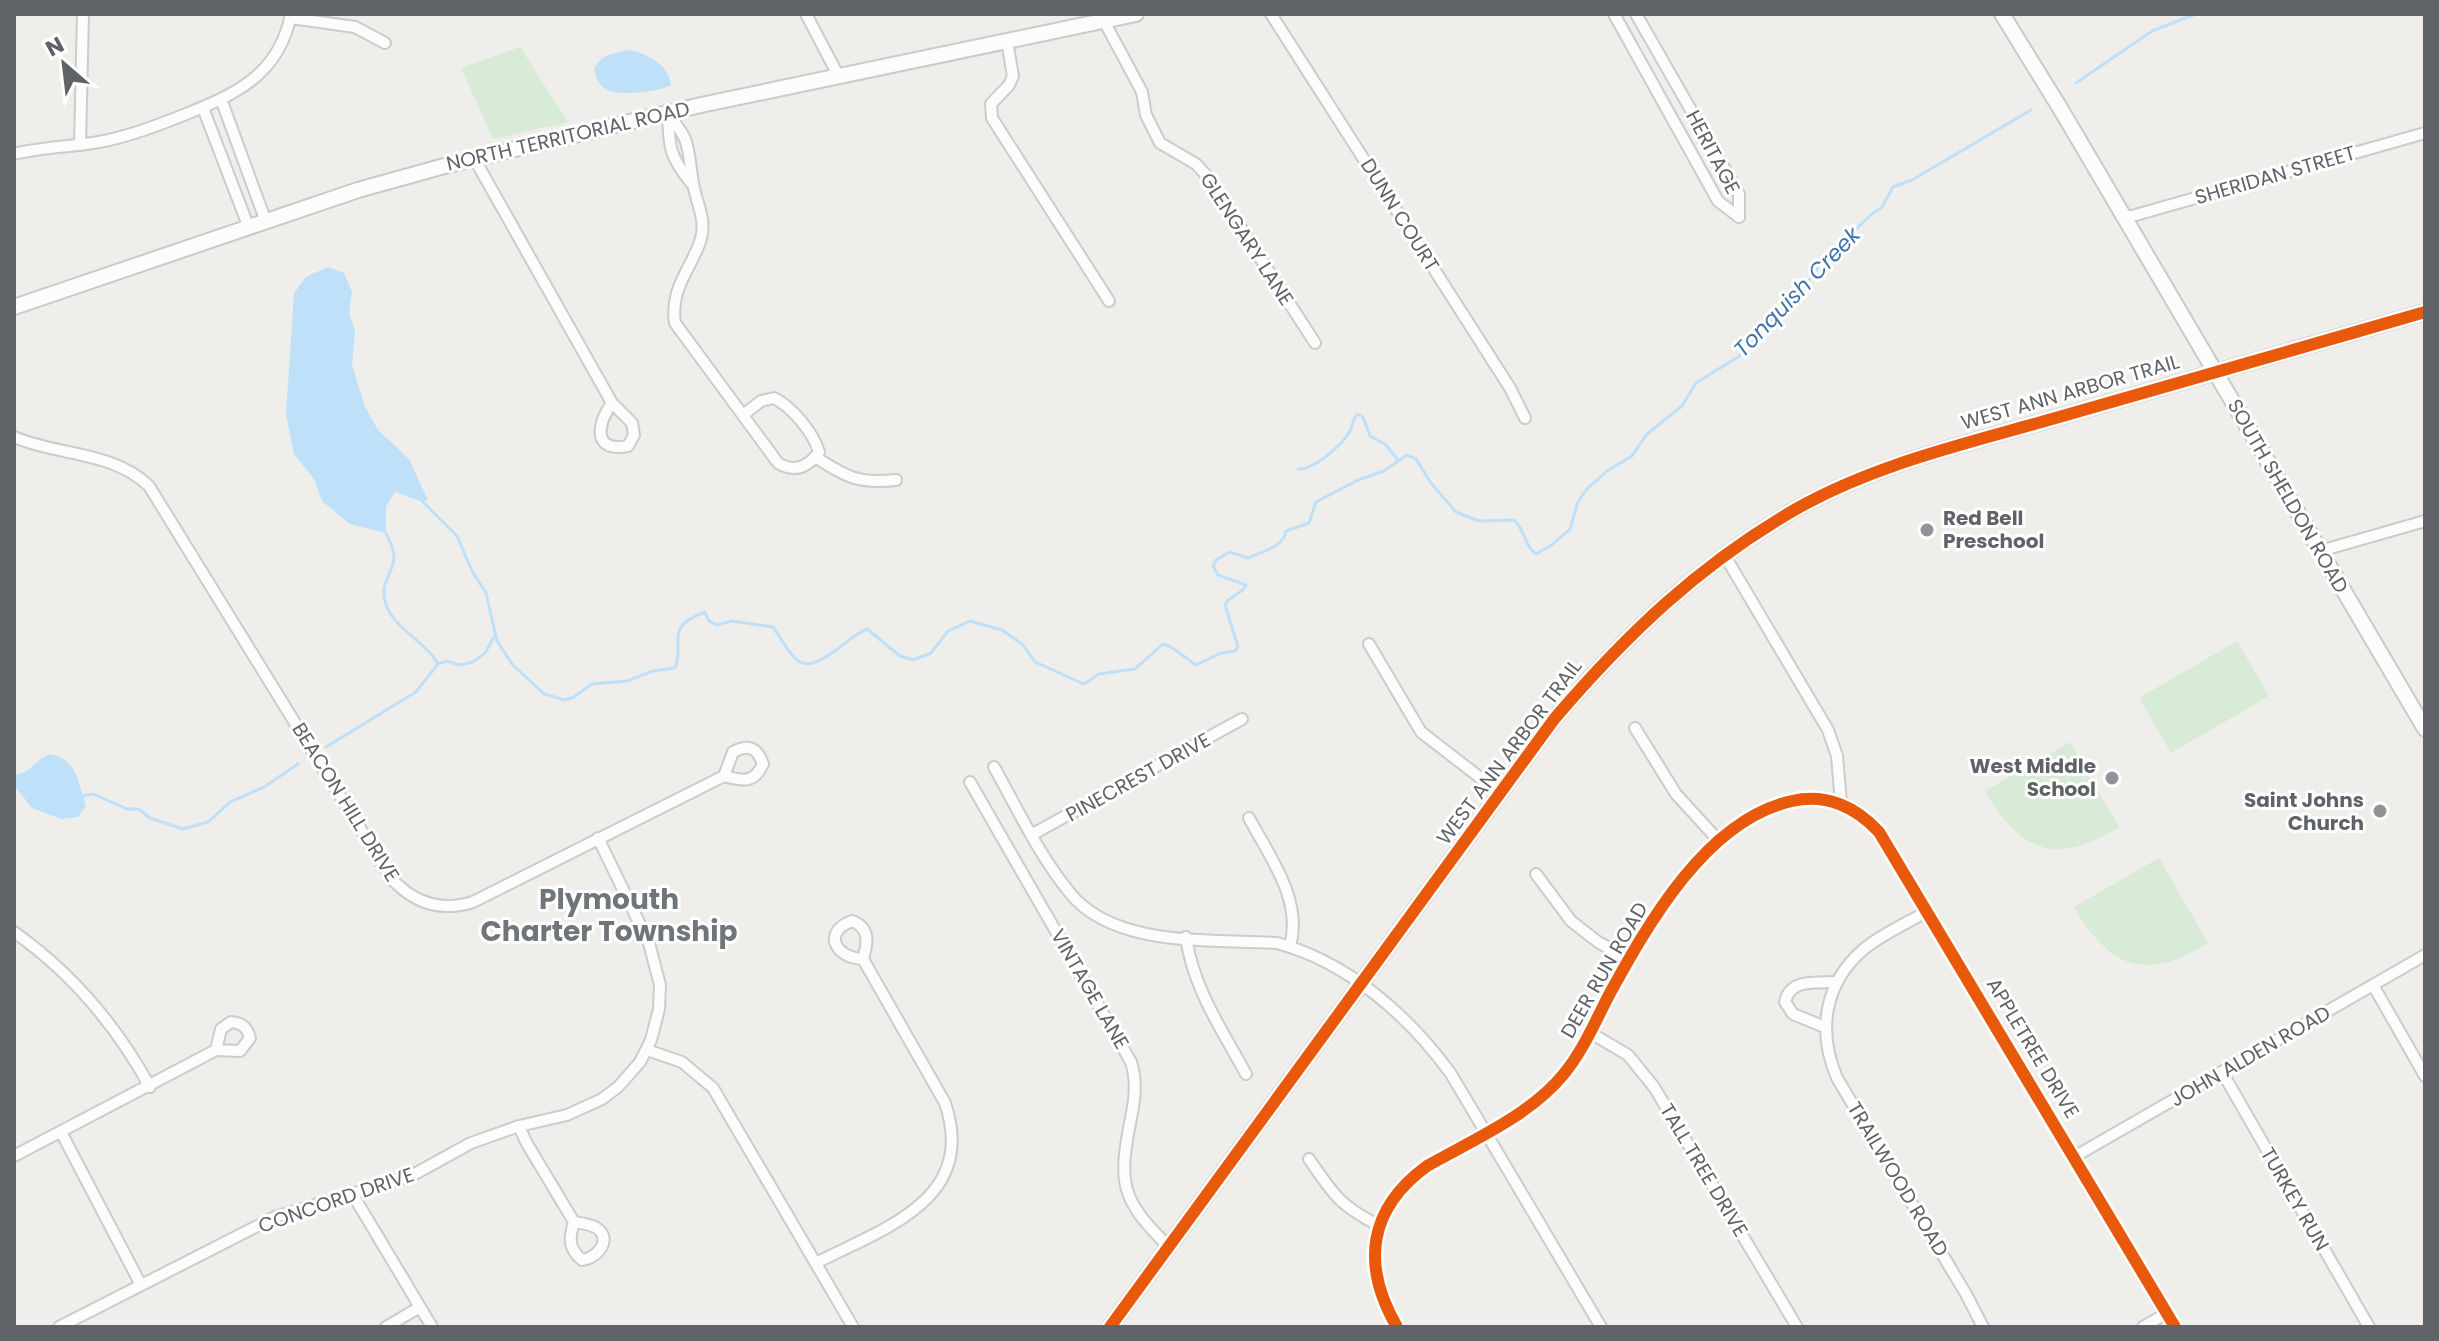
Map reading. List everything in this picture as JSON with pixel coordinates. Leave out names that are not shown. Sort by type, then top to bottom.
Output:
[{"type":"main road","name":"NORTH TERRITORIAL ROAD","points":[[14,307],[358,190],[474,158],[838,75],[1136,14]]},
{"type":"main road","name":"SOUTH SHELDON ROAD","points":[[2002,14],[2054,97],[2425,729]]},
{"type":"main road","name":"WEST ANN ARBOR TRAIL","points":[[1110,1327],[1555,718],[1617,648],[1670,598],[1725,556],[1799,508],[1887,467],[2425,312]]},
{"type":"street","points":[[80,145],[83,14]]},
{"type":"street","points":[[806,14],[838,75]]},
{"type":"street","name":"DUNN COURT","points":[[1271,14],[1510,388],[1525,418]]},
{"type":"street","name":"HERITAGE","points":[[1614,14],[1718,201],[1739,217],[1739,194],[1636,14]]},
{"type":"street","points":[[14,154],[128,136],[203,108],[243,88],[266,68],[282,44],[291,16],[355,27],[385,43]]},
{"type":"street","name":"GLENGARY LANE","points":[[1104,21],[1142,92],[1146,115],[1160,143],[1196,164],[1208,177],[1315,343]]},
{"type":"street","points":[[1007,41],[1013,76],[1009,85],[991,104],[992,118],[1109,301]]},
{"type":"street","points":[[1653,85],[1671,76]]},
{"type":"street","points":[[221,99],[266,222]]},
{"type":"street","points":[[203,108],[249,228]]},
{"type":"street","points":[[668,113],[669,141],[674,162],[693,185]]},
{"type":"street","points":[[668,113],[684,136],[691,159],[693,185],[703,216],[703,232],[675,293],[675,323],[778,463],[788,469],[803,467],[819,452],[816,442],[785,403],[774,398],[761,401],[743,415]]},
{"type":"street","name":"SHERIDAN STREET","points":[[2125,218],[2425,133]]},
{"type":"street","points":[[474,158],[612,403]]},
{"type":"street","name":"BEACON HILL DRIVE","points":[[14,437],[38,446],[118,465],[135,473],[149,486],[390,877],[407,894],[438,906],[462,906],[473,902],[724,776]]},
{"type":"street","points":[[815,457],[851,479],[875,482],[896,480]]},
{"type":"street","points":[[2320,551],[2425,521]]},
{"type":"street","points":[[1725,556],[1828,730],[1837,756],[1841,803]]},
{"type":"street","points":[[1369,644],[1421,732],[1500,793]]},
{"type":"street","name":"PINECREST DRIVE","points":[[1033,834],[1242,719]]},
{"type":"street","points":[[1635,728],[1681,802],[1718,840]]},
{"type":"street","points":[[994,767],[1069,893],[1098,917],[1135,932],[1290,946],[1318,958],[1399,1014],[1427,1042],[1451,1074],[1601,1327]]},
{"type":"street","name":"VINTAGE LANE","points":[[970,782],[1131,1062],[1136,1081],[1123,1154],[1125,1186],[1144,1223],[1169,1247]]},
{"type":"street","name":"DEER RUN ROAD","points":[[1378,1225],[1390,1201],[1411,1177],[1530,1105],[1570,1066],[1629,959],[1671,896],[1718,840],[1744,821],[1783,803],[1812,799],[1841,803]]},
{"type":"street","name":"APPLETREE DRIVE","points":[[1841,803],[1862,816],[1879,832],[2175,1327]]},
{"type":"street","points":[[1249,818],[1290,900],[1295,926],[1290,946]]},
{"type":"street","points":[[598,838],[649,943],[656,965],[660,985],[659,1009],[647,1050],[682,1062],[713,1088],[853,1327]]},
{"type":"street","points":[[1536,874],[1571,921],[1598,942],[1629,959]]},
{"type":"street","name":"TRAILWOOD ROAD","points":[[1928,911],[1866,947],[1852,960],[1837,982],[1826,1010],[1825,1027],[1830,1062],[1837,1078],[1983,1327]]},
{"type":"street","points":[[14,932],[40,951],[82,990],[120,1036],[150,1087]]},
{"type":"street","points":[[1186,937],[1197,983],[1246,1074]]},
{"type":"street","name":"JOHN ALDEN ROAD","points":[[2074,1157],[2425,955]]},
{"type":"street","points":[[816,1263],[917,1210],[938,1185],[950,1156],[952,1129],[945,1103],[863,959]]},
{"type":"street","points":[[1825,1027],[1793,1014],[1785,1002],[1787,994],[1801,984],[1837,982]]},
{"type":"street","points":[[2373,985],[2425,1076]]},
{"type":"street","name":"TALL TREE DRIVE","points":[[1589,1032],[1628,1055],[1654,1087],[1797,1327]]},
{"type":"street","points":[[14,1156],[216,1050]]},
{"type":"street","name":"CONCORD DRIVE","points":[[59,1327],[275,1217],[411,1176],[471,1143],[519,1126],[567,1115],[602,1099],[630,1076],[647,1050]]},
{"type":"street","name":"TURKEY RUN","points":[[2222,1072],[2369,1327]]},
{"type":"street","points":[[519,1126],[574,1222]]},
{"type":"street","points":[[61,1132],[141,1285]]},
{"type":"street","points":[[1309,1159],[1339,1201],[1378,1225],[1376,1277],[1397,1327]]},
{"type":"street","points":[[353,1195],[432,1327]]},
{"type":"street","points":[[386,1327],[420,1307]]},
{"type":"street","points":[[2143,1327],[2167,1313]]},
{"type":"green space","points":[[520,47],[568,122],[493,139],[461,68]]},
{"type":"green space","points":[[2237,641],[2269,696],[2171,753],[2139,698]]},
{"type":"green space","points":[[2070,742],[2119,827],[2077,847],[2042,847],[2012,828],[1985,791]]},
{"type":"green space","points":[[2159,858],[2208,943],[2166,963],[2131,963],[2101,944],[2074,907]]},
{"type":"water","points":[[630,50],[662,66],[671,85],[658,90],[630,93],[604,88],[596,76],[594,69],[597,64],[609,55]]},
{"type":"water","points":[[328,267],[344,273],[352,292],[349,313],[355,330],[352,365],[365,407],[378,430],[409,459],[428,500],[423,502],[395,492],[386,507],[386,533],[350,524],[322,501],[314,479],[294,454],[286,414],[294,293],[306,277]]},
{"type":"water","points":[[50,754],[66,761],[76,774],[86,806],[78,817],[61,819],[32,808],[14,785],[15,775]]},
{"type":"waterway","name":"Tonquish Creek","points":[[2076,83],[2152,31],[2196,14]]},
{"type":"waterway","name":"Tonquish Creek","points":[[423,502],[457,536],[472,571],[486,593],[497,641],[512,664],[544,694],[565,700],[592,684],[627,681],[653,671],[675,668],[680,630],[692,618],[705,612],[709,621],[717,625],[732,621],[773,627],[793,656],[808,664],[825,658],[867,629],[900,656],[913,660],[931,653],[948,631],[970,621],[1002,630],[1022,644],[1035,662],[1084,684],[1099,674],[1135,669],[1163,644],[1196,665],[1221,653],[1235,651],[1238,647],[1225,605],[1246,585],[1218,575],[1213,566],[1216,560],[1230,552],[1248,558],[1272,548],[1281,541],[1286,531],[1309,523],[1316,502],[1358,480],[1384,471],[1407,455],[1416,459],[1431,483],[1456,512],[1479,521],[1514,520],[1536,554],[1553,544],[1570,529],[1578,502],[1586,490],[1607,471],[1632,456],[1646,435],[1682,406],[1696,383],[1738,357],[1775,315],[1798,296],[1824,259],[1882,207],[1893,187],[1912,180],[2031,110]]},
{"type":"waterway","points":[[1298,469],[1312,465],[1334,449],[1346,437],[1358,414],[1363,417],[1370,436],[1386,445],[1398,460]]},
{"type":"waterway","points":[[386,533],[394,555],[385,583],[385,601],[394,619],[438,664]]},
{"type":"waterway","name":"Tonquish Creek","points":[[326,747],[416,692],[438,664],[447,661],[459,665],[473,662],[485,653],[494,637]]},
{"type":"waterway","name":"Tonquish Creek","points":[[80,796],[93,794],[127,809],[139,809],[150,818],[183,829],[208,822],[230,802],[264,787],[298,764]]},
{"type":"cycle path","points":[[1110,1327],[1555,718],[1637,630],[1728,553],[1796,509],[1889,467],[2425,312]]},
{"type":"cycle path","points":[[1397,1327],[1378,1282],[1375,1260],[1376,1239],[1392,1201],[1427,1166],[1517,1115],[1563,1075],[1583,1046],[1661,907],[1707,852],[1733,829],[1761,812],[1805,799],[1840,804],[1860,815],[1879,832],[2175,1327]]},
{"type":"place","name":"Red Bell Preschool","points":[[1927,530]]},
{"type":"place","name":"West Middle School","points":[[2112,778]]},
{"type":"place","name":"Saint Johns Church","points":[[2380,811]]},
{"type":"district","name":"Plymouth Charter Township","points":[[609,915]]}]
